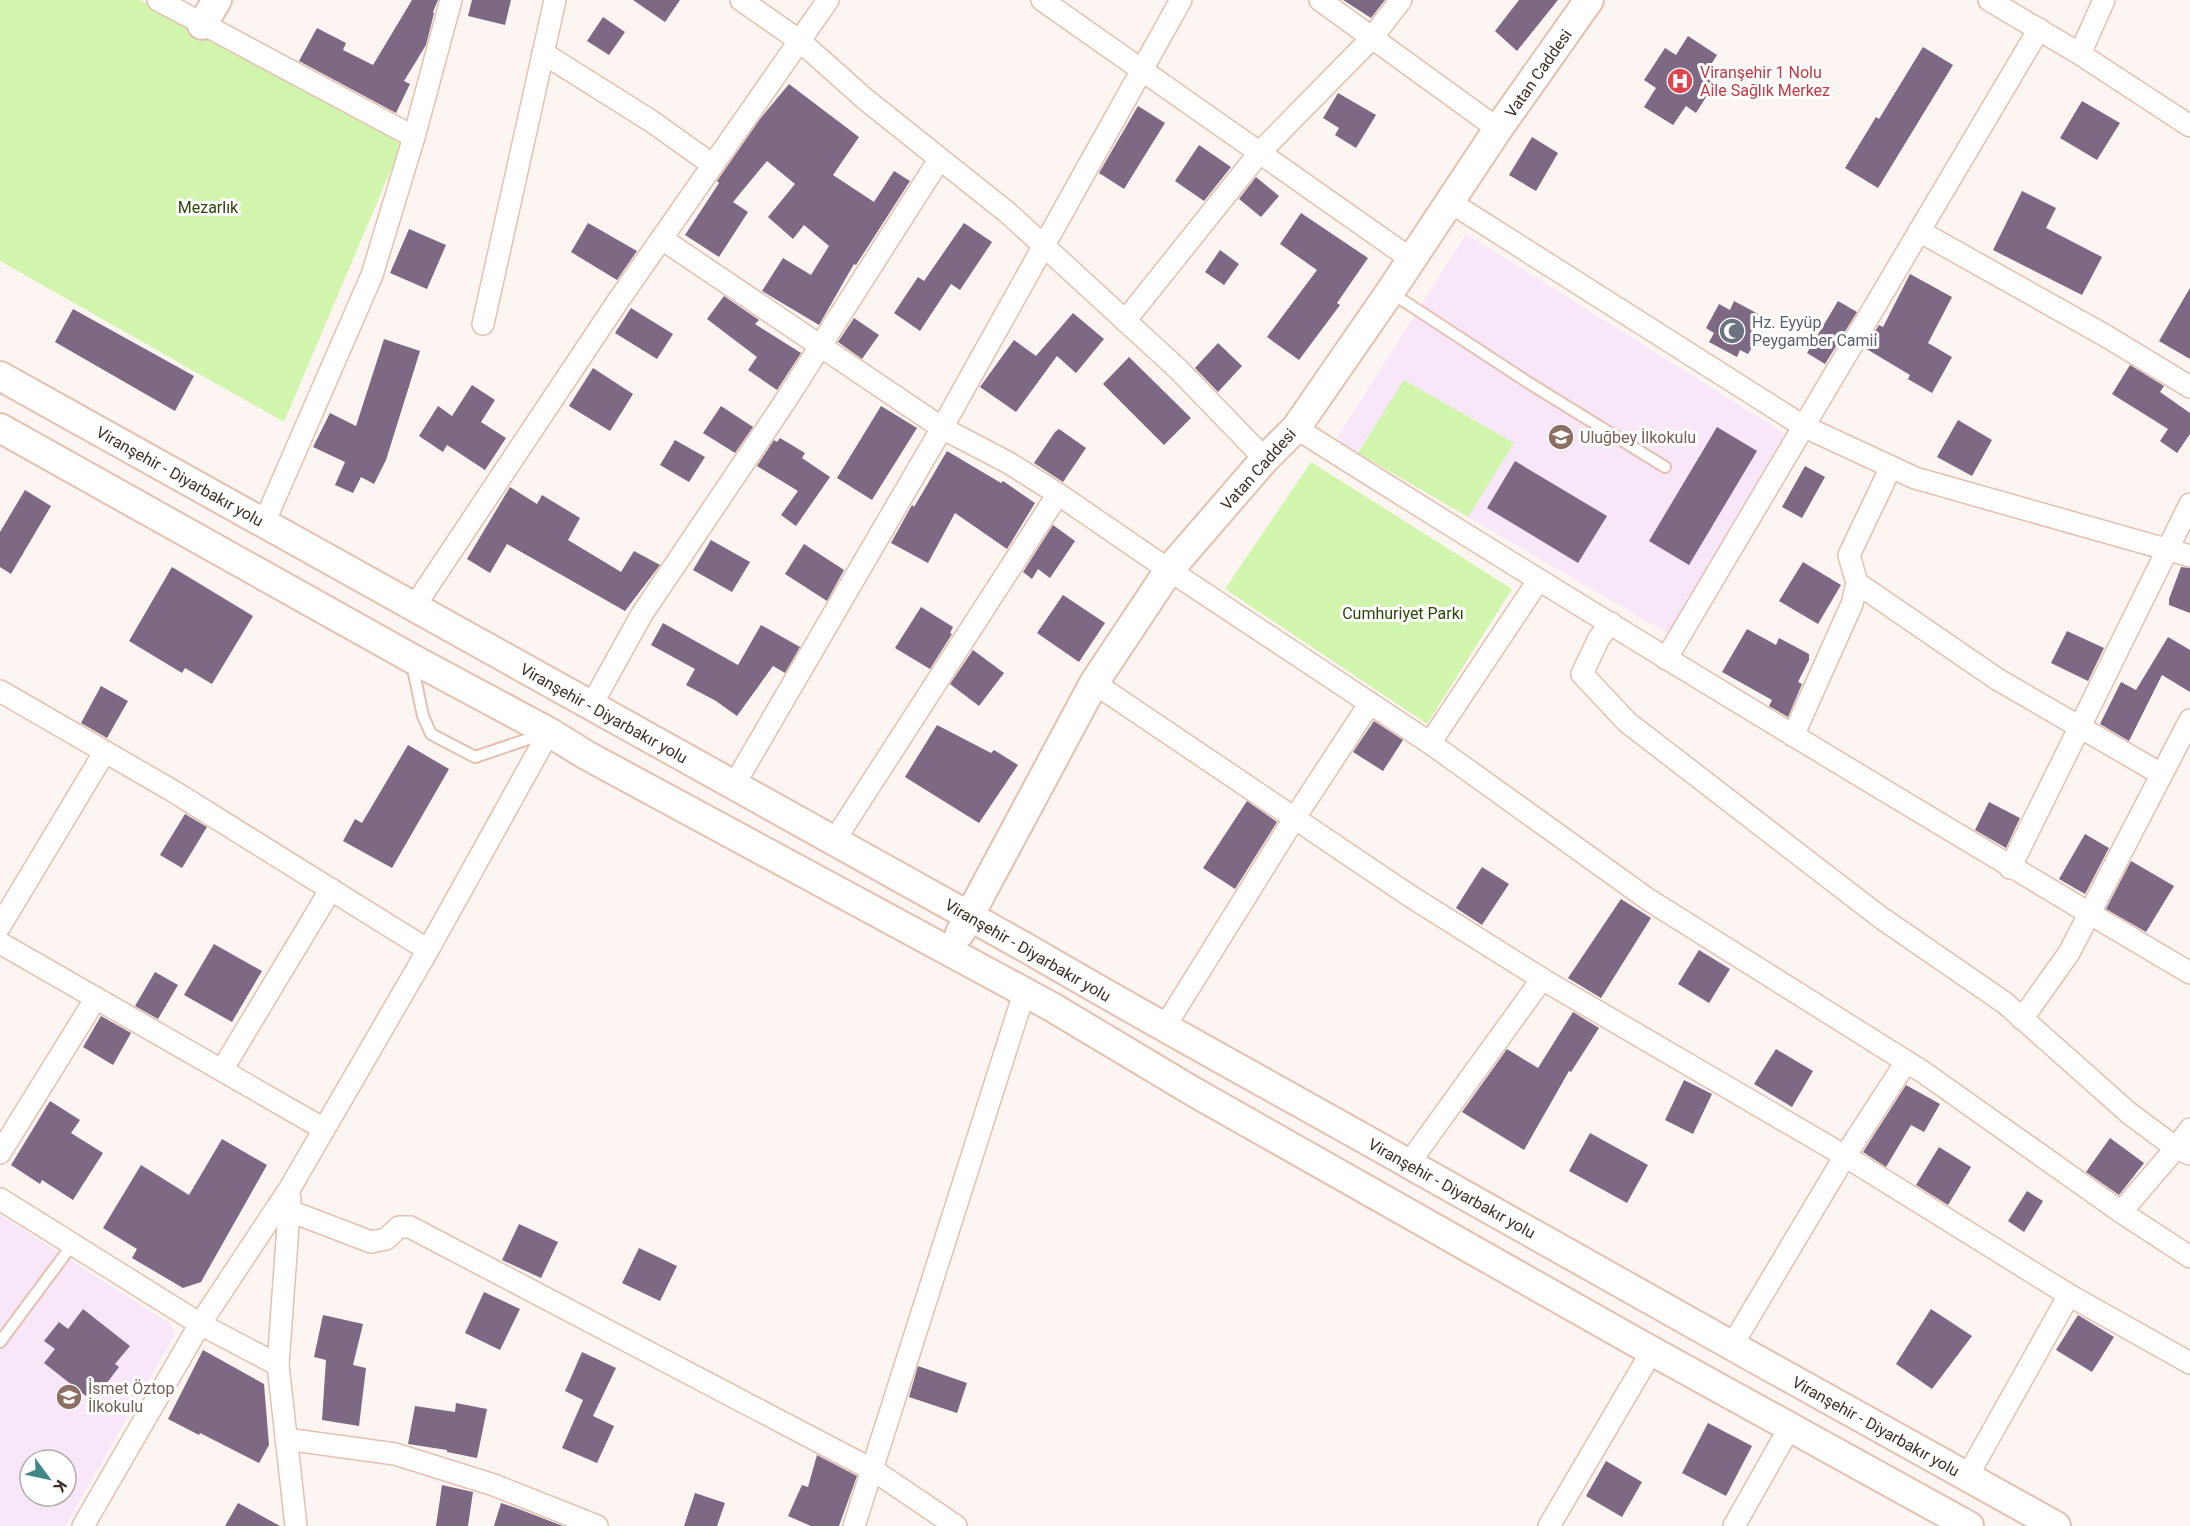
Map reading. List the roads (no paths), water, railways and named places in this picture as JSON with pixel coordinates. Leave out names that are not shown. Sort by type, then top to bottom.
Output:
[{"type":"main road","points":[[202,25],[217,0]]},
{"type":"main road","name":"Vatan Caddesi","points":[[950,952],[1094,683],[1169,570],[1265,459],[1296,428],[1498,129],[1589,0]]},
{"type":"main road","name":"Viranşehir - Diyarbakır yolu","points":[[0,376],[969,916],[1731,1347],[2056,1526]]},
{"type":"main road","points":[[0,428],[411,658],[549,732],[586,755],[1024,993],[1204,1098],[1790,1427],[1956,1523]]},
{"type":"street","points":[[158,0],[414,137]]},
{"type":"street","points":[[264,523],[372,275],[414,137],[451,0]]},
{"type":"street","points":[[483,324],[555,0]]},
{"type":"street","points":[[741,0],[800,41],[865,99],[1008,213],[1178,369],[1265,459]]},
{"type":"street","points":[[414,607],[618,301],[828,0]]},
{"type":"street","points":[[1041,0],[1411,259]]},
{"type":"street","points":[[734,785],[942,428],[1042,245],[1181,0]]},
{"type":"street","points":[[1320,0],[1498,129]]},
{"type":"street","points":[[1125,321],[1260,152],[1371,39],[1401,0]]},
{"type":"street","points":[[1989,0],[2080,54],[2190,126]]},
{"type":"street","points":[[2080,54],[2104,0]]},
{"type":"street","points":[[1666,659],[2039,29]]},
{"type":"street","points":[[543,53],[651,121],[713,165]]},
{"type":"street","points":[[591,705],[642,614],[784,403],[939,160]]},
{"type":"street","points":[[1450,202],[1803,426],[1915,478],[2190,556]]},
{"type":"street","points":[[1919,231],[2106,336],[2190,387]]},
{"type":"street","points":[[662,239],[942,428],[1009,464],[1058,494],[1430,743],[1649,900],[1906,1062],[2121,1212],[2190,1257]]},
{"type":"street","points":[[1296,428],[1538,581],[1611,623],[1666,659],[2010,868],[2090,915],[2188,967]]},
{"type":"street","points":[[1793,736],[1852,604],[1857,583],[1849,555],[1891,467]]},
{"type":"street","points":[[834,841],[1058,494]]},
{"type":"street","points":[[2010,868],[2190,504]]},
{"type":"street","points":[[1430,743],[1538,581]]},
{"type":"street","points":[[1857,583],[1997,679],[2161,774]]},
{"type":"street","points":[[1611,623],[1599,638],[1584,665],[1582,675],[1627,722],[1880,916],[2006,1004],[2130,1114],[2183,1151]]},
{"type":"street","points":[[1094,683],[1410,896],[1542,979],[1845,1156],[2069,1295],[2190,1363]]},
{"type":"street","points":[[0,691],[173,791],[429,950]]},
{"type":"street","points":[[1164,1028],[1294,819],[1370,703]]},
{"type":"street","points":[[2022,1019],[2069,953],[2190,720]]},
{"type":"street","points":[[83,1526],[200,1324],[290,1188],[429,950],[549,732]]},
{"type":"street","points":[[0,926],[104,753]]},
{"type":"street","points":[[222,1070],[331,889]]},
{"type":"street","points":[[0,943],[324,1129]]},
{"type":"street","points":[[1409,1163],[1542,979]]},
{"type":"street","points":[[854,1526],[1024,993]]},
{"type":"street","points":[[0,1153],[96,998]]},
{"type":"street","points":[[1731,1347],[1845,1156],[1906,1062]]},
{"type":"street","points":[[2121,1212],[2183,1151],[2190,1129]]},
{"type":"street","points":[[290,1188],[278,1365],[296,1526]]},
{"type":"street","points":[[0,1199],[200,1324],[278,1365]]},
{"type":"street","points":[[290,1211],[371,1242],[386,1239],[399,1227],[410,1227],[873,1470],[956,1526]]},
{"type":"street","points":[[1967,1477],[2069,1295]]},
{"type":"street","points":[[1549,1526],[1652,1351]]},
{"type":"street","points":[[1734,1526],[1790,1427]]},
{"type":"street","points":[[286,1439],[395,1454],[494,1485],[597,1526]]},
{"type":"lane","points":[[1390,292],[1529,383],[1665,467]]},
{"type":"lane","points":[[411,658],[423,716],[431,734],[475,758],[549,732]]},
{"type":"lane","points":[[0,1342],[72,1245]]},
{"type":"place","name":"Viranşehir 1 Nolu Aile Sağlık Merkez","points":[[1680,81]]},
{"type":"place","name":"Hz. Eyyüp Peygamber Camii","points":[[1732,331]]},
{"type":"place","name":"Uluğbey İlkokulu","points":[[1561,437]]},
{"type":"place","name":"İsmet Öztop İlkokulu","points":[[69,1397]]},
{"type":"park label","name":"Mezarlık","points":[[208,207]]},
{"type":"park label","name":"Cumhuriyet Parkı","points":[[1403,613]]}]
